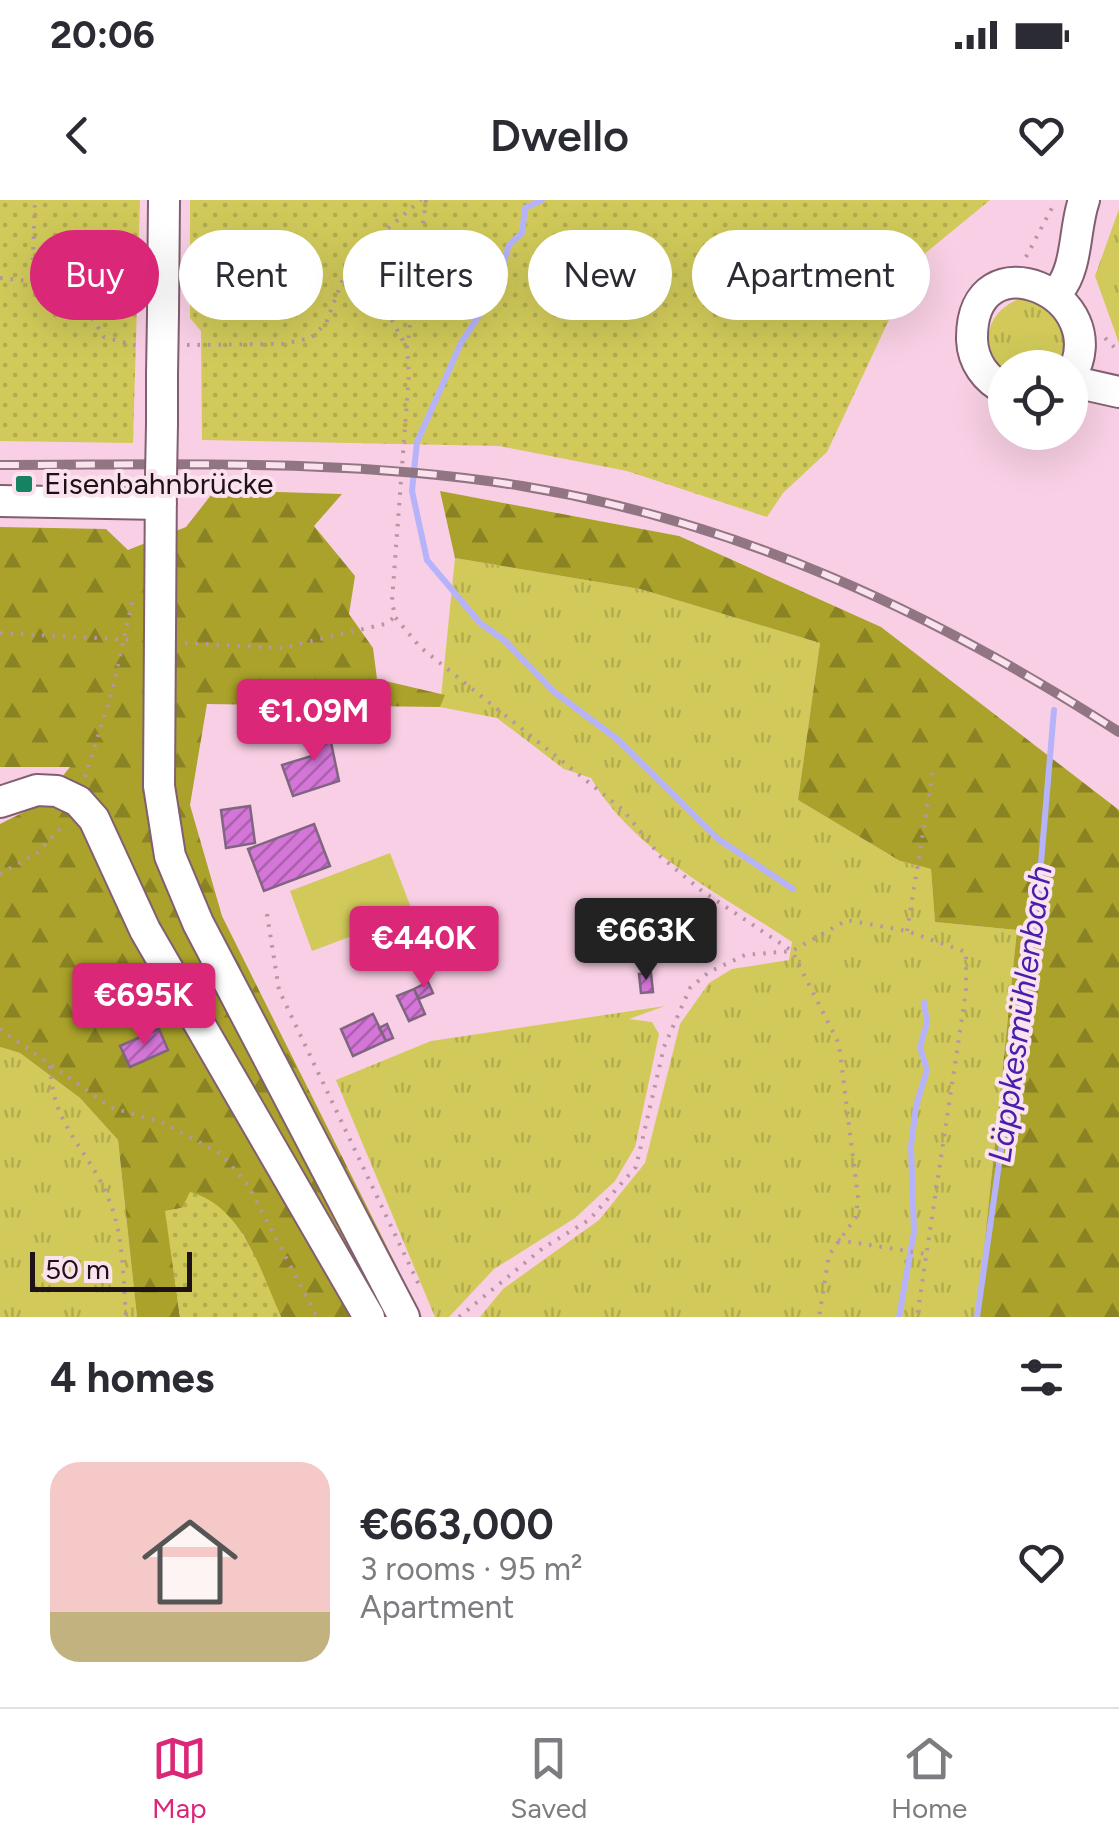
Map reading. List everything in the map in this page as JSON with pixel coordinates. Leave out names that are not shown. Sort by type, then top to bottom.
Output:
[{"type":"street","points":[[164,200],[158,642],[159,786],[164,832],[177,878],[414,1308]]},
{"type":"street","points":[[988,373],[978,364],[972,343],[976,318],[998,290],[1067,281],[1080,212]]},
{"type":"street","points":[[1046,286],[1084,322],[1095,344],[1119,374]]},
{"type":"street","points":[[1088,354],[1095,344]]},
{"type":"street","points":[[1088,384],[1119,392]]},
{"type":"street","points":[[0,500],[161,490]]},
{"type":"street","points":[[0,802],[37,790],[57,791],[78,801],[94,819],[145,930],[369,1317]]},
{"type":"path","points":[[34,230],[35,200]]},
{"type":"path","points":[[388,230],[424,200]]},
{"type":"path","points":[[424,200],[407,348],[409,374],[394,617],[420,647],[622,810],[662,857],[702,891],[792,951],[830,1022],[843,1062],[858,1198],[856,1216],[826,1265],[818,1317]]},
{"type":"path","points":[[182,346],[282,344],[311,338],[326,323],[343,272]]},
{"type":"path","points":[[0,278],[30,281]]},
{"type":"path","points":[[95,320],[111,342],[150,346]]},
{"type":"path","points":[[392,320],[407,348]]},
{"type":"path","points":[[1095,344],[1119,352]]},
{"type":"path","points":[[0,874],[52,840],[78,801],[112,692],[136,587]]},
{"type":"path","points":[[158,642],[281,648],[385,624],[394,617]]},
{"type":"path","points":[[0,633],[122,639]]},
{"type":"path","points":[[907,931],[933,771]]},
{"type":"path","points":[[266,914],[279,990],[414,1308]]},
{"type":"path","points":[[459,1317],[544,1248],[590,1220],[636,1167],[664,1047],[690,988],[708,972],[745,955],[792,951],[846,920],[907,931],[966,952],[966,991],[917,1317]]},
{"type":"path","points":[[0,1029],[112,1108],[162,1122],[221,1154],[248,1185],[318,1317]]},
{"type":"path","points":[[50,1066],[56,1110],[116,1218],[126,1317]]},
{"type":"path","points":[[838,1240],[924,1254]]},
{"type":"green space","points":[[0,200],[140,200],[139,230],[30,230],[30,320],[137,320],[133,443],[0,441]]},
{"type":"green space","points":[[190,200],[990,200],[930,249],[930,230],[692,230],[692,320],[889,320],[827,452],[783,493],[767,517],[627,471],[499,446],[202,440],[201,331],[192,320],[323,320],[323,230],[190,230]]},
{"type":"green space","points":[[1119,209],[1119,343],[1095,276]]},
{"type":"green space","points":[[1025,297],[1041,298],[1070,331],[1064,350],[991,350],[990,328],[1002,309]]},
{"type":"green space","points":[[215,490],[342,494],[314,526],[355,576],[349,614],[373,648],[377,679],[445,695],[440,707],[207,704],[190,805],[222,916],[422,1317],[281,1317],[243,1234],[182,1208],[166,1211],[180,1317],[137,1317],[118,1140],[80,1098],[20,1053],[0,1047],[0,824],[40,804],[70,767],[0,767],[0,527],[106,529],[128,550],[186,527]]},
{"type":"green space","points":[[440,491],[679,536],[881,627],[1119,810],[1119,1317],[977,1317],[1017,930],[935,922],[931,869],[900,861],[798,800],[820,643],[640,589],[455,558]]},
{"type":"green space","points":[[455,558],[640,589],[820,643],[798,800],[900,861],[931,869],[935,922],[1017,930],[977,1317],[480,1317],[503,1289],[599,1220],[645,1163],[680,1024],[709,983],[732,969],[789,960],[792,942],[655,850],[630,828],[591,778],[564,769],[497,718],[440,707]]},
{"type":"green space","points":[[390,853],[413,913],[312,951],[290,891]]},
{"type":"green space","points":[[665,1006],[629,1019],[652,1022],[659,1034],[635,1147],[615,1181],[575,1218],[494,1269],[449,1317],[435,1317],[336,1080],[431,1041]]},
{"type":"green space","points":[[0,1047],[20,1053],[80,1098],[118,1140],[137,1317],[0,1317]]},
{"type":"green space","points":[[190,1192],[224,1211],[237,1226],[281,1317],[180,1317],[165,1211],[182,1208]]},
{"type":"building","points":[[327,723],[339,781],[293,796],[282,765],[315,755],[309,725]]},
{"type":"building","points":[[250,806],[255,843],[226,848],[221,810]]},
{"type":"building","points":[[314,824],[330,866],[264,891],[248,849]]},
{"type":"building","points":[[651,973],[653,992],[641,993],[639,974]]},
{"type":"building","points":[[428,982],[433,993],[419,999],[414,989]]},
{"type":"building","points":[[414,989],[425,1014],[409,1021],[397,996]]},
{"type":"building","points":[[373,1014],[386,1041],[353,1056],[341,1029]]},
{"type":"building","points":[[387,1024],[393,1038],[386,1041],[379,1028]]},
{"type":"building","points":[[159,1029],[168,1050],[130,1067],[120,1046]]},
{"type":"waterway","points":[[542,200],[525,208],[522,233],[509,245],[495,291],[461,343],[417,442],[412,491],[427,560],[480,623],[504,640],[553,691],[617,739],[718,839],[793,889]]},
{"type":"waterway","name":"Läppkesmühlenbach","points":[[977,1317],[1039,886],[1054,710]]},
{"type":"waterway","points":[[899,1317],[914,1232],[911,1146],[916,1106],[927,1070],[920,1047],[927,1023],[924,1002]]},
{"type":"railway","points":[[0,465],[327,467],[457,477],[603,502],[758,548],[833,578],[978,648],[1119,732]]},
{"type":"place","name":"Eisenbahnbrücke","points":[[24,484]]}]
